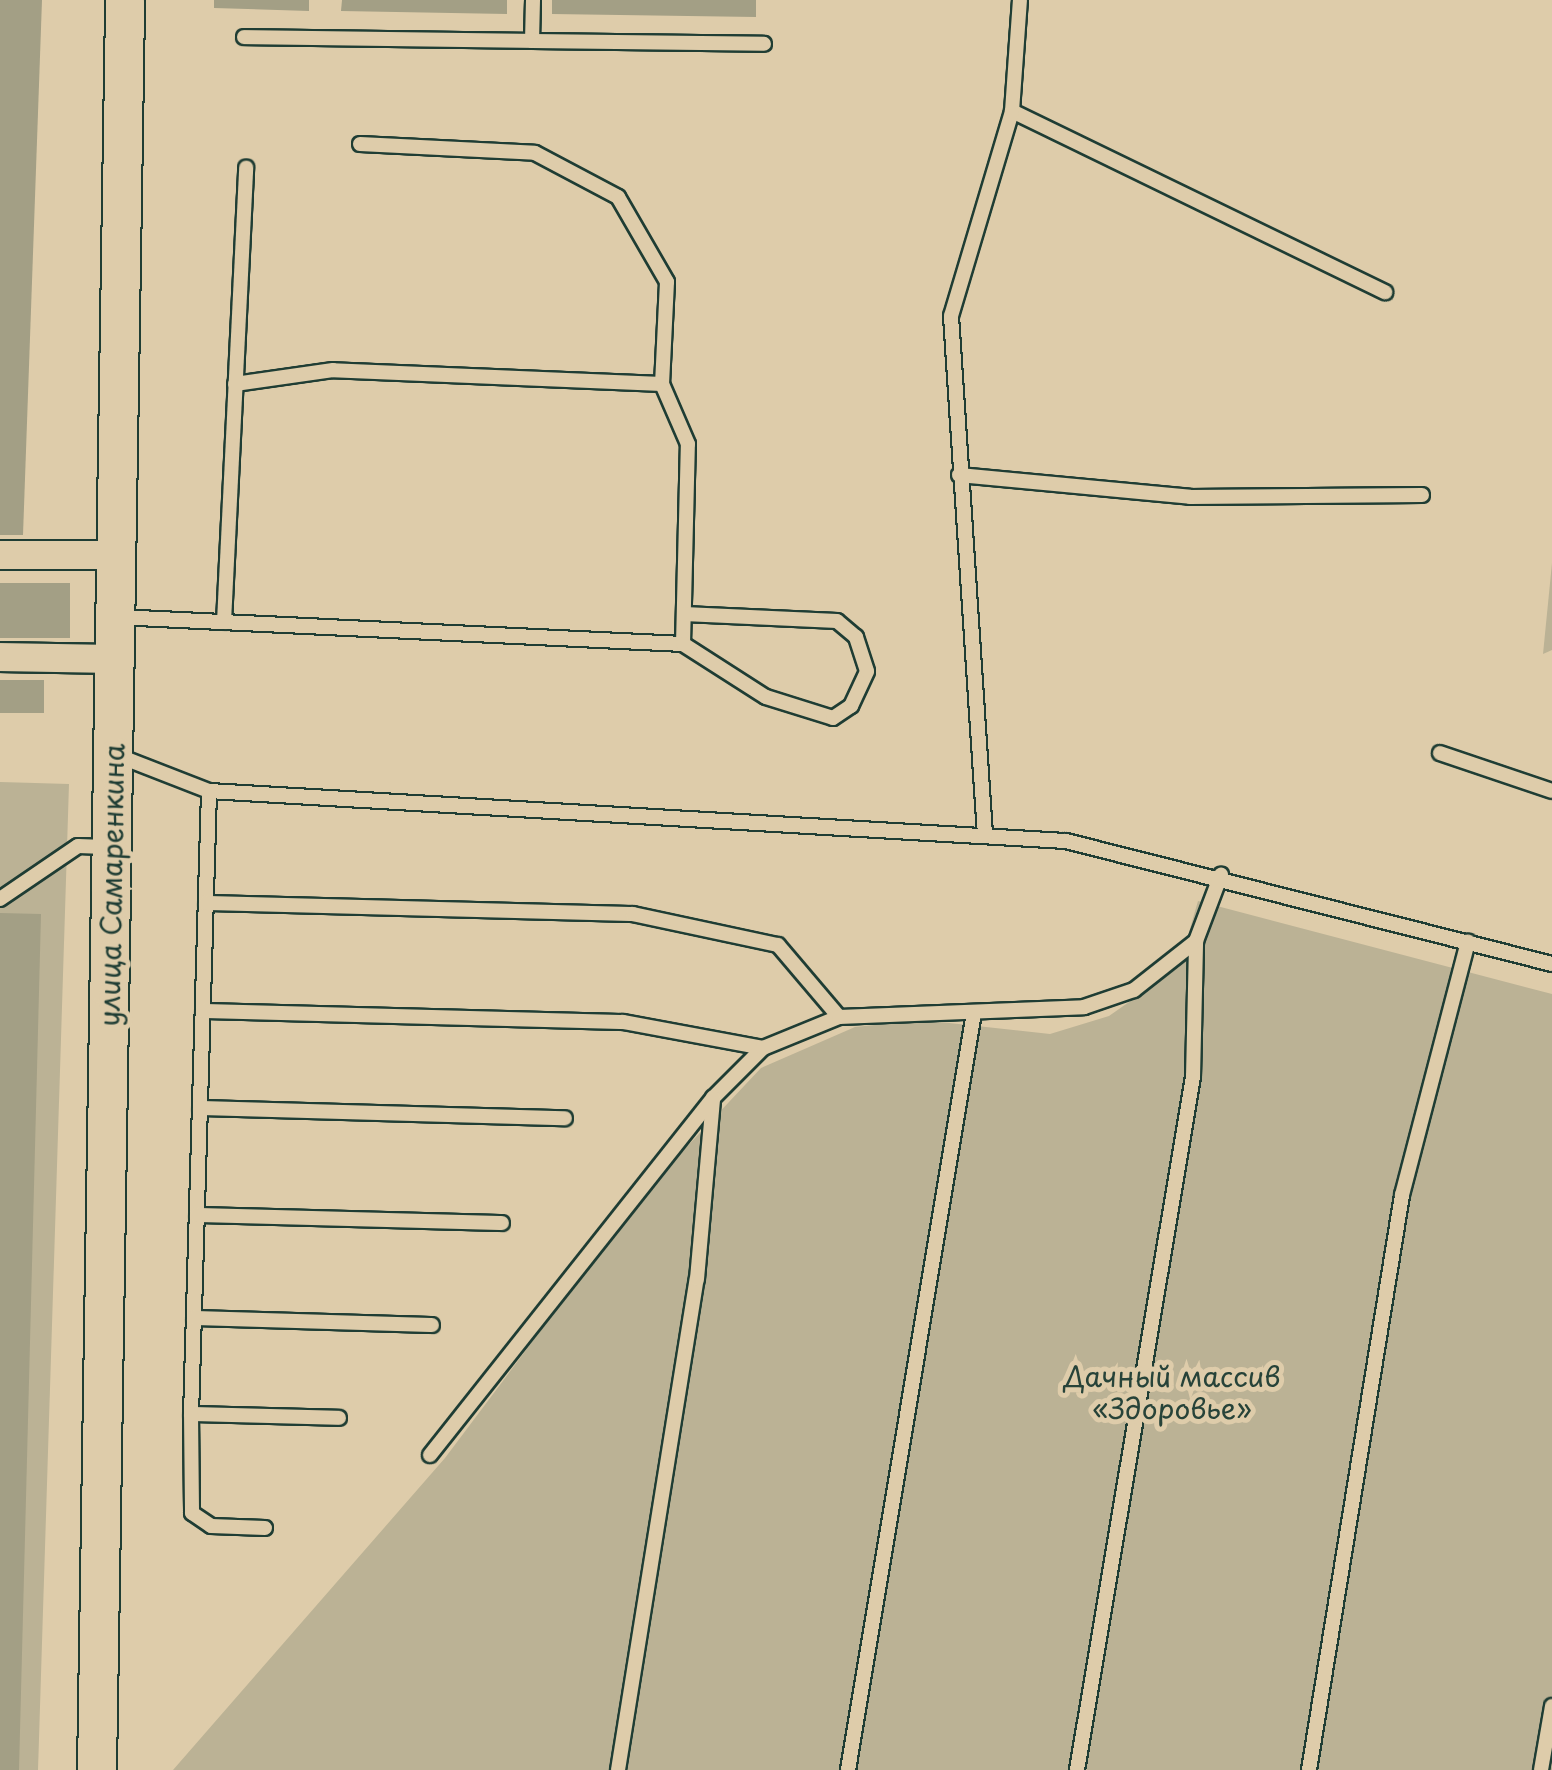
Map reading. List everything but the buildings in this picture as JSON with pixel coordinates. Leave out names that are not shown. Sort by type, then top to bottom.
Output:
[{"type":"main road","name":"улица Самаренкина","points":[[97,1770],[125,0]]},
{"type":"street","points":[[0,555],[116,556]]},
{"type":"street","points":[[0,658],[115,659]]},
{"type":"lane","points":[[532,41],[533,0]]},
{"type":"lane","points":[[984,835],[959,474],[956,282],[1012,110],[1020,0]]},
{"type":"lane","points":[[244,37],[764,44]]},
{"type":"lane","points":[[1012,110],[1385,292]]},
{"type":"lane","points":[[360,144],[535,153],[618,197],[667,282],[662,384],[688,444],[683,644]]},
{"type":"lane","points":[[224,622],[246,168]]},
{"type":"lane","points":[[236,384],[334,370],[662,384]]},
{"type":"lane","points":[[959,474],[1190,497],[1422,495]]},
{"type":"lane","points":[[116,617],[683,644],[778,703],[834,718],[851,706],[866,672],[856,637],[838,621],[684,614]]},
{"type":"lane","points":[[114,753],[210,791],[984,835],[1128,851],[1552,964]]},
{"type":"lane","points":[[1440,753],[1552,791]]},
{"type":"lane","points":[[210,791],[191,1414],[192,1513],[211,1526],[266,1528]]},
{"type":"lane","points":[[0,899],[34,885],[78,846],[112,847]]},
{"type":"lane","points":[[1077,1770],[1193,1077],[1196,941],[1221,875]]},
{"type":"lane","points":[[206,903],[633,914],[778,945],[838,1017]]},
{"type":"lane","points":[[430,1455],[713,1098],[762,1048],[838,1017],[1084,1007],[1134,990],[1196,941]]},
{"type":"lane","points":[[1308,1770],[1402,1195],[1468,941]]},
{"type":"lane","points":[[203,1010],[623,1022],[762,1048]]},
{"type":"lane","points":[[848,1770],[974,1012]]},
{"type":"lane","points":[[618,1770],[697,1279],[713,1098]]},
{"type":"lane","points":[[200,1108],[565,1118]]},
{"type":"lane","points":[[197,1215],[502,1223]]},
{"type":"lane","points":[[194,1318],[432,1325]]},
{"type":"lane","points":[[191,1414],[339,1418]]},
{"type":"lane","points":[[1540,1770],[1552,1706]]},
{"type":"green space","points":[[1552,563],[1552,650],[1543,654]]},
{"type":"green space","points":[[0,782],[69,784],[38,1770],[0,1770]]},
{"type":"green space","name":"Дачный массив «Здоровье»","points":[[1198,901],[1552,994],[1552,1770],[173,1770],[445,1458],[647,1189],[761,1068],[855,1027],[922,1020],[1050,1034],[1109,1016],[1179,967]]}]
